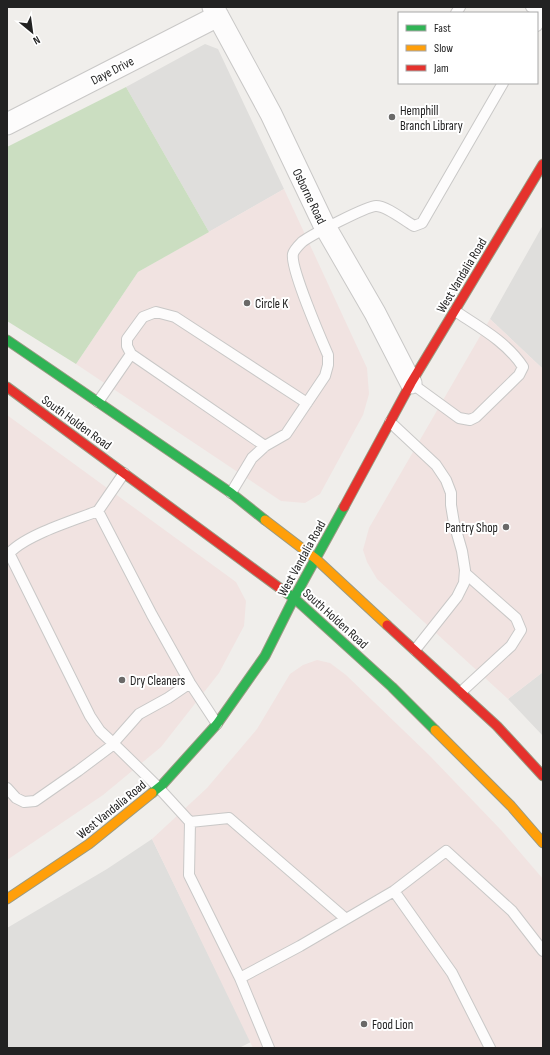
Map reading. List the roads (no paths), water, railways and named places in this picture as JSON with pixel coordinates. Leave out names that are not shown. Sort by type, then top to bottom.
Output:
[{"type":"main road","name":"West Vandalia Road","points":[[7,899],[89,844],[158,788],[217,724],[265,656],[294,598],[411,383],[543,164]]},
{"type":"main road","name":"South Holden Road","points":[[7,340],[231,493],[316,559],[497,726],[543,776]]},
{"type":"main road","name":"South Holden Road","points":[[7,387],[294,598],[392,687],[511,806],[543,843]]},
{"type":"street","name":"Daye Drive","points":[[7,124],[215,11]]},
{"type":"street","name":"Osborne Road","points":[[215,11],[271,114],[326,228],[376,313],[411,383]]},
{"type":"lane","points":[[531,7],[543,15],[538,24]]},
{"type":"lane","points":[[231,493],[252,458],[265,446],[286,434],[324,376],[328,365],[328,355],[296,274],[292,255],[297,247],[302,241],[326,228],[362,210],[376,206],[383,207],[414,226],[422,224],[502,84]]},
{"type":"lane","points":[[411,383],[459,418],[470,420],[476,417],[519,375],[523,367],[517,358],[494,337],[455,311]]},
{"type":"lane","points":[[265,446],[131,354],[127,346],[127,339],[143,317],[156,312],[175,317],[307,403]]},
{"type":"lane","points":[[98,402],[131,354]]},
{"type":"lane","points":[[390,422],[436,465],[446,480],[451,493],[451,506],[462,552],[465,573],[464,583],[457,597],[415,650]]},
{"type":"lane","points":[[124,473],[98,511],[26,540],[8,554],[90,716],[100,731],[190,822],[189,875],[240,978],[269,1048]]},
{"type":"lane","points":[[98,511],[190,683],[217,724]]},
{"type":"lane","points":[[461,692],[511,646],[521,630],[516,618],[465,573]]},
{"type":"lane","points":[[7,788],[16,798],[24,802],[35,800],[78,771],[114,744],[138,714],[168,698],[190,683]]},
{"type":"lane","points":[[190,822],[229,818],[346,920]]},
{"type":"lane","points":[[240,978],[346,920],[394,891],[446,851],[512,912],[543,951]]},
{"type":"lane","points":[[394,891],[452,973],[490,1048]]},
{"type":"place","name":"Hemphill Branch Library","points":[[392,117]]},
{"type":"place","name":"Circle K","points":[[247,303]]},
{"type":"place","name":"Pantry Shop","points":[[506,527]]},
{"type":"place","name":"Dry Cleaners","points":[[122,680]]},
{"type":"place","name":"Food Lion","points":[[364,1024]]}]
